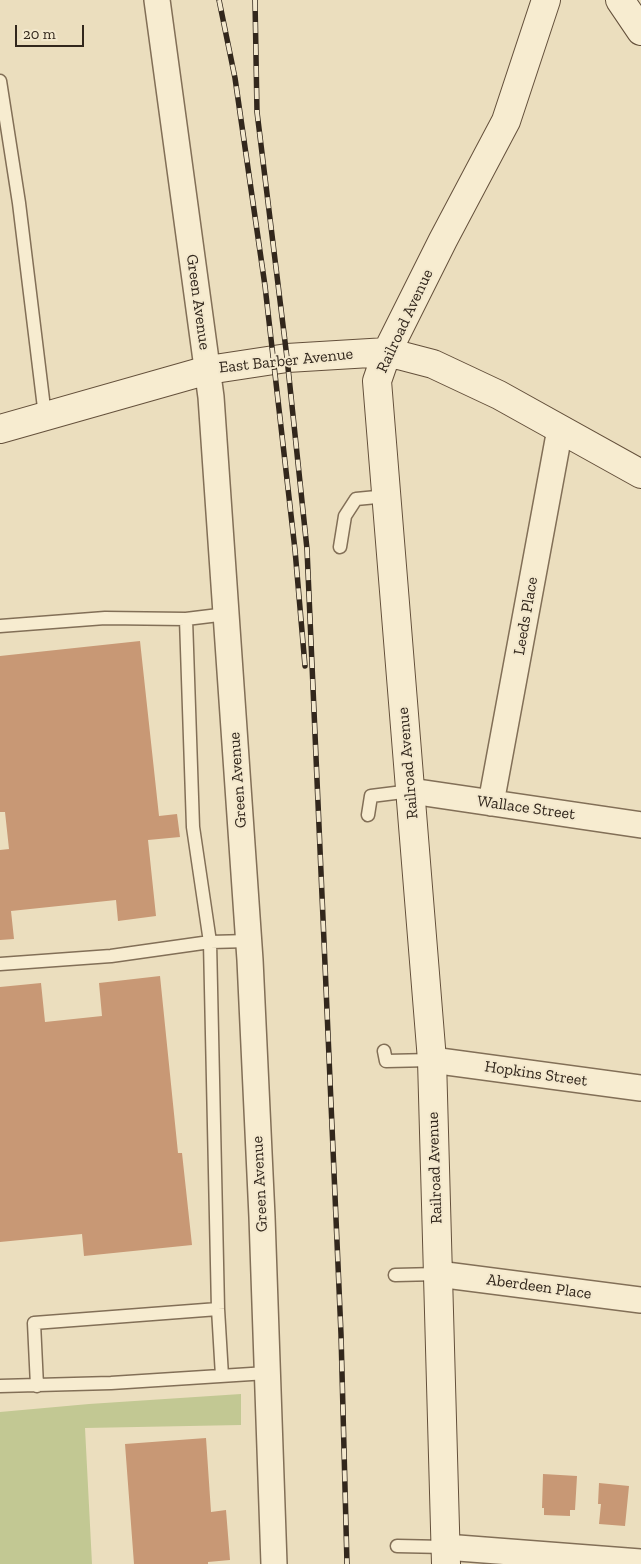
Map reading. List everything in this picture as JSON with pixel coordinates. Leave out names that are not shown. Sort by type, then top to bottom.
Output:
[{"type":"street","name":"Green Avenue","points":[[157,0],[211,397],[249,942],[274,1564]]},
{"type":"street","name":"Railroad Avenue","points":[[446,1555],[432,1060],[377,381],[387,352],[443,240],[506,121],[546,0]]},
{"type":"street","points":[[620,0],[641,31]]},
{"type":"street","name":"East Barber Avenue","points":[[0,429],[208,370],[287,358],[387,352],[433,364],[499,395],[641,474]]},
{"type":"street","name":"Leeds Place","points":[[491,803],[560,428]]},
{"type":"street","name":"Wallace Street","points":[[411,791],[641,825]]},
{"type":"street","name":"Hopkins Street","points":[[432,1060],[641,1088]]},
{"type":"street","name":"Aberdeen Place","points":[[438,1274],[641,1300]]},
{"type":"street","points":[[446,1555],[641,1562]]},
{"type":"lane","points":[[0,81],[19,203],[45,416]]},
{"type":"lane","points":[[340,547],[345,516],[356,500],[386,496]]},
{"type":"lane","points":[[0,626],[105,618],[186,618],[227,614]]},
{"type":"lane","points":[[186,618],[193,827],[208,917],[210,942],[218,1309],[222,1376]]},
{"type":"lane","points":[[368,815],[371,796],[411,791]]},
{"type":"lane","points":[[0,964],[110,956],[210,942],[249,942]]},
{"type":"lane","points":[[384,1051],[386,1061],[432,1060]]},
{"type":"lane","points":[[394,1275],[438,1274]]},
{"type":"lane","points":[[37,1386],[34,1323],[218,1309]]},
{"type":"lane","points":[[0,1386],[37,1386],[267,1373]]},
{"type":"lane","points":[[397,1546],[446,1555]]},
{"type":"green space","points":[[241,1394],[241,1425],[85,1428],[92,1564],[0,1564],[0,1412]]},
{"type":"building","points":[[140,641],[159,816],[177,814],[180,837],[148,840],[156,916],[118,921],[116,900],[11,911],[14,939],[0,940],[0,850],[9,849],[5,812],[0,812],[0,656]]},
{"type":"building","points":[[160,976],[178,1153],[182,1153],[192,1245],[84,1256],[82,1234],[0,1242],[0,987],[41,983],[45,1022],[102,1016],[99,983]]},
{"type":"building","points":[[206,1438],[211,1512],[226,1510],[230,1560],[208,1562],[208,1564],[134,1564],[125,1444]]},
{"type":"building","points":[[543,1474],[577,1476],[575,1510],[570,1510],[570,1516],[544,1515],[544,1508],[542,1508]]},
{"type":"building","points":[[599,1483],[629,1486],[625,1526],[599,1524],[601,1504],[598,1504]]},
{"type":"railway","points":[[219,0],[235,78],[265,286],[295,550],[305,666]]},
{"type":"railway","points":[[255,0],[257,112],[287,358],[307,549],[341,1334],[347,1564]]}]
